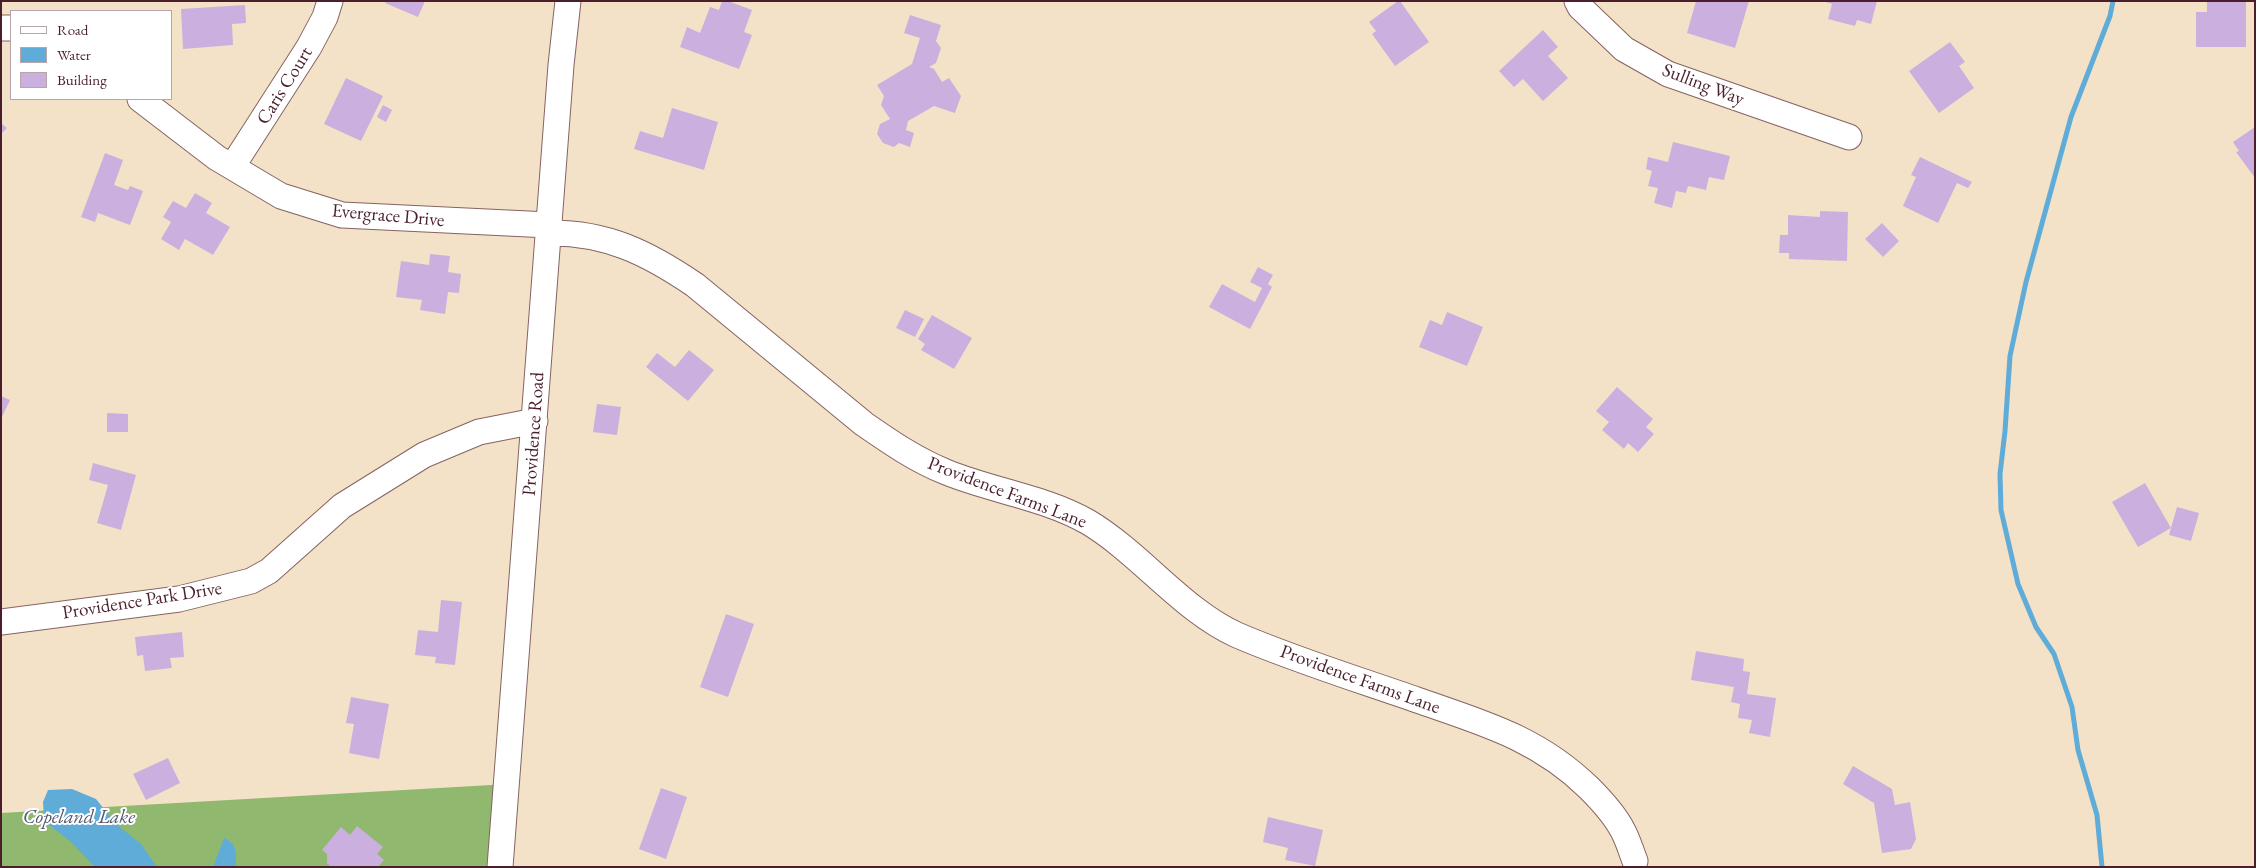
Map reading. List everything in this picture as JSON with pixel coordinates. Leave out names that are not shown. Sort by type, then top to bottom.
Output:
[{"type":"street","name":"Caris Court","points":[[232,167],[309,47],[325,17],[330,1]]},
{"type":"street","name":"Providence Road","points":[[507,865],[548,229],[568,1]]},
{"type":"street","name":"Sulling Way","points":[[1577,1],[1580,7],[1624,49],[1668,74],[1848,137]]},
{"type":"street","name":"Evergrace Drive","points":[[141,100],[217,158],[282,196],[342,215],[548,229]]},
{"type":"street","name":"Providence Farms Lane","points":[[548,229],[603,238],[673,270],[695,285],[864,424],[892,444],[947,472],[1049,505],[1086,522],[1124,546],[1199,611],[1234,634],[1300,660],[1496,727],[1536,746],[1570,770],[1604,803],[1623,830],[1635,861]]},
{"type":"street","name":"Providence Park Drive","points":[[1,622],[179,598],[251,581],[270,571],[342,506],[424,455],[479,432],[535,421]]},
{"type":"green space","points":[[509,784],[498,867],[1,867],[1,813]]},
{"type":"water","name":"Copeland Lake","points":[[72,789],[96,799],[117,825],[141,844],[157,867],[95,867],[70,841],[44,821],[43,802],[48,790]]},
{"type":"water","points":[[224,838],[229,840],[234,846],[236,867],[213,867]]},
{"type":"building","points":[[386,1],[425,1],[418,17],[385,3]]},
{"type":"building","points":[[722,1],[728,1],[752,10],[744,32],[752,35],[739,69],[680,47],[687,27],[700,33],[710,7],[719,10]]},
{"type":"building","points":[[1400,1],[1429,42],[1395,66],[1372,34],[1376,31],[1369,22]]},
{"type":"building","points":[[1696,1],[1749,1],[1735,48],[1687,33]]},
{"type":"building","points":[[1823,1],[1877,1],[1871,24],[1857,20],[1855,26],[1828,19],[1832,4]]},
{"type":"building","points":[[2207,1],[2246,1],[2246,47],[2196,47],[2196,12],[2207,12]]},
{"type":"building","points":[[245,5],[246,23],[232,24],[233,45],[183,49],[181,9]]},
{"type":"building","points":[[910,15],[941,25],[936,41],[941,48],[936,63],[929,67],[934,69],[942,82],[949,78],[961,96],[955,113],[934,106],[908,121],[906,130],[914,133],[910,147],[899,143],[894,147],[883,143],[877,134],[880,124],[890,119],[881,105],[884,96],[877,85],[912,64],[920,38],[904,33]]},
{"type":"building","points":[[1543,30],[1558,47],[1548,56],[1568,78],[1543,101],[1523,79],[1514,87],[1499,71]]},
{"type":"building","points":[[1950,42],[1965,62],[1959,66],[1974,88],[1939,113],[1909,71]]},
{"type":"building","points":[[346,78],[383,96],[361,141],[324,124]]},
{"type":"building","points":[[383,105],[392,110],[386,122],[377,117]]},
{"type":"building","points":[[672,108],[718,122],[704,170],[634,149],[640,131],[663,138]]},
{"type":"building","points":[[1,123],[7,128],[1,134]]},
{"type":"building","points":[[2255,127],[2255,178],[2236,152],[2239,151],[2233,142]]},
{"type":"building","points":[[1673,142],[1730,156],[1724,180],[1709,177],[1706,190],[1688,186],[1686,193],[1676,191],[1672,208],[1654,203],[1658,188],[1648,186],[1652,171],[1646,169],[1648,157],[1668,162]]},
{"type":"building","points":[[105,153],[123,160],[114,185],[128,190],[130,186],[143,191],[130,225],[98,213],[95,222],[81,217]]},
{"type":"building","points":[[1920,157],[1972,182],[1968,188],[1957,183],[1938,223],[1903,206],[1916,177],[1911,175]]},
{"type":"building","points":[[195,193],[212,203],[206,213],[230,227],[213,255],[185,239],[179,250],[161,239],[171,222],[163,217],[173,201],[186,208]]},
{"type":"building","points":[[1820,211],[1848,212],[1847,261],[1789,259],[1789,253],[1779,253],[1780,235],[1788,235],[1788,215],[1820,217]]},
{"type":"building","points":[[1882,223],[1899,241],[1883,257],[1865,239]]},
{"type":"building","points":[[430,254],[450,256],[448,272],[461,274],[459,293],[448,292],[445,314],[420,310],[422,300],[396,297],[401,261],[429,265]]},
{"type":"building","points":[[1258,267],[1273,275],[1268,284],[1272,287],[1250,329],[1209,307],[1222,284],[1255,302],[1262,288],[1250,282]]},
{"type":"building","points":[[905,310],[924,319],[915,337],[896,328]]},
{"type":"building","points":[[1447,312],[1483,327],[1467,366],[1419,347],[1430,320],[1442,325]]},
{"type":"building","points":[[932,315],[972,338],[954,369],[921,350],[925,344],[918,339]]},
{"type":"building","points":[[689,350],[714,370],[688,401],[646,367],[657,353],[675,367]]},
{"type":"building","points":[[1617,387],[1653,419],[1646,427],[1654,434],[1638,452],[1628,443],[1624,449],[1602,430],[1609,422],[1596,411]]},
{"type":"building","points":[[1,396],[10,400],[1,419]]},
{"type":"building","points":[[597,404],[621,407],[617,435],[593,432]]},
{"type":"building","points":[[107,413],[128,414],[128,432],[107,432]]},
{"type":"building","points":[[93,463],[136,475],[121,530],[97,523],[108,485],[89,480]]},
{"type":"building","points":[[2145,483],[2171,528],[2138,547],[2112,502]]},
{"type":"building","points":[[2177,507],[2199,513],[2191,541],[2169,535]]},
{"type":"building","points":[[441,600],[462,602],[455,665],[435,663],[436,657],[415,655],[418,630],[438,632]]},
{"type":"building","points":[[726,614],[754,624],[728,697],[700,687]]},
{"type":"building","points":[[182,632],[184,657],[170,658],[172,668],[145,671],[143,655],[137,656],[135,637]]},
{"type":"building","points":[[1696,651],[1744,659],[1743,671],[1750,672],[1747,694],[1776,698],[1770,737],[1749,733],[1752,720],[1738,718],[1740,704],[1731,702],[1734,687],[1691,680]]},
{"type":"building","points":[[351,697],[389,704],[379,759],[349,753],[354,724],[346,723]]},
{"type":"building","points":[[168,758],[180,783],[146,800],[133,774]]},
{"type":"building","points":[[1853,766],[1892,789],[1895,805],[1910,802],[1916,839],[1911,849],[1882,853],[1874,803],[1843,784]]},
{"type":"building","points":[[661,788],[687,797],[666,859],[639,849]]},
{"type":"building","points":[[1268,817],[1323,830],[1315,866],[1285,860],[1288,848],[1263,842]]},
{"type":"building","points":[[357,826],[383,847],[377,854],[384,860],[378,867],[331,867],[327,863],[327,854],[322,850],[341,827],[350,835]]},
{"type":"waterway","points":[[2102,867],[2097,815],[2078,750],[2072,707],[2054,654],[2036,627],[2018,584],[2001,510],[2000,474],[2010,356],[2026,282],[2071,117],[2110,16],[2113,1]]}]
